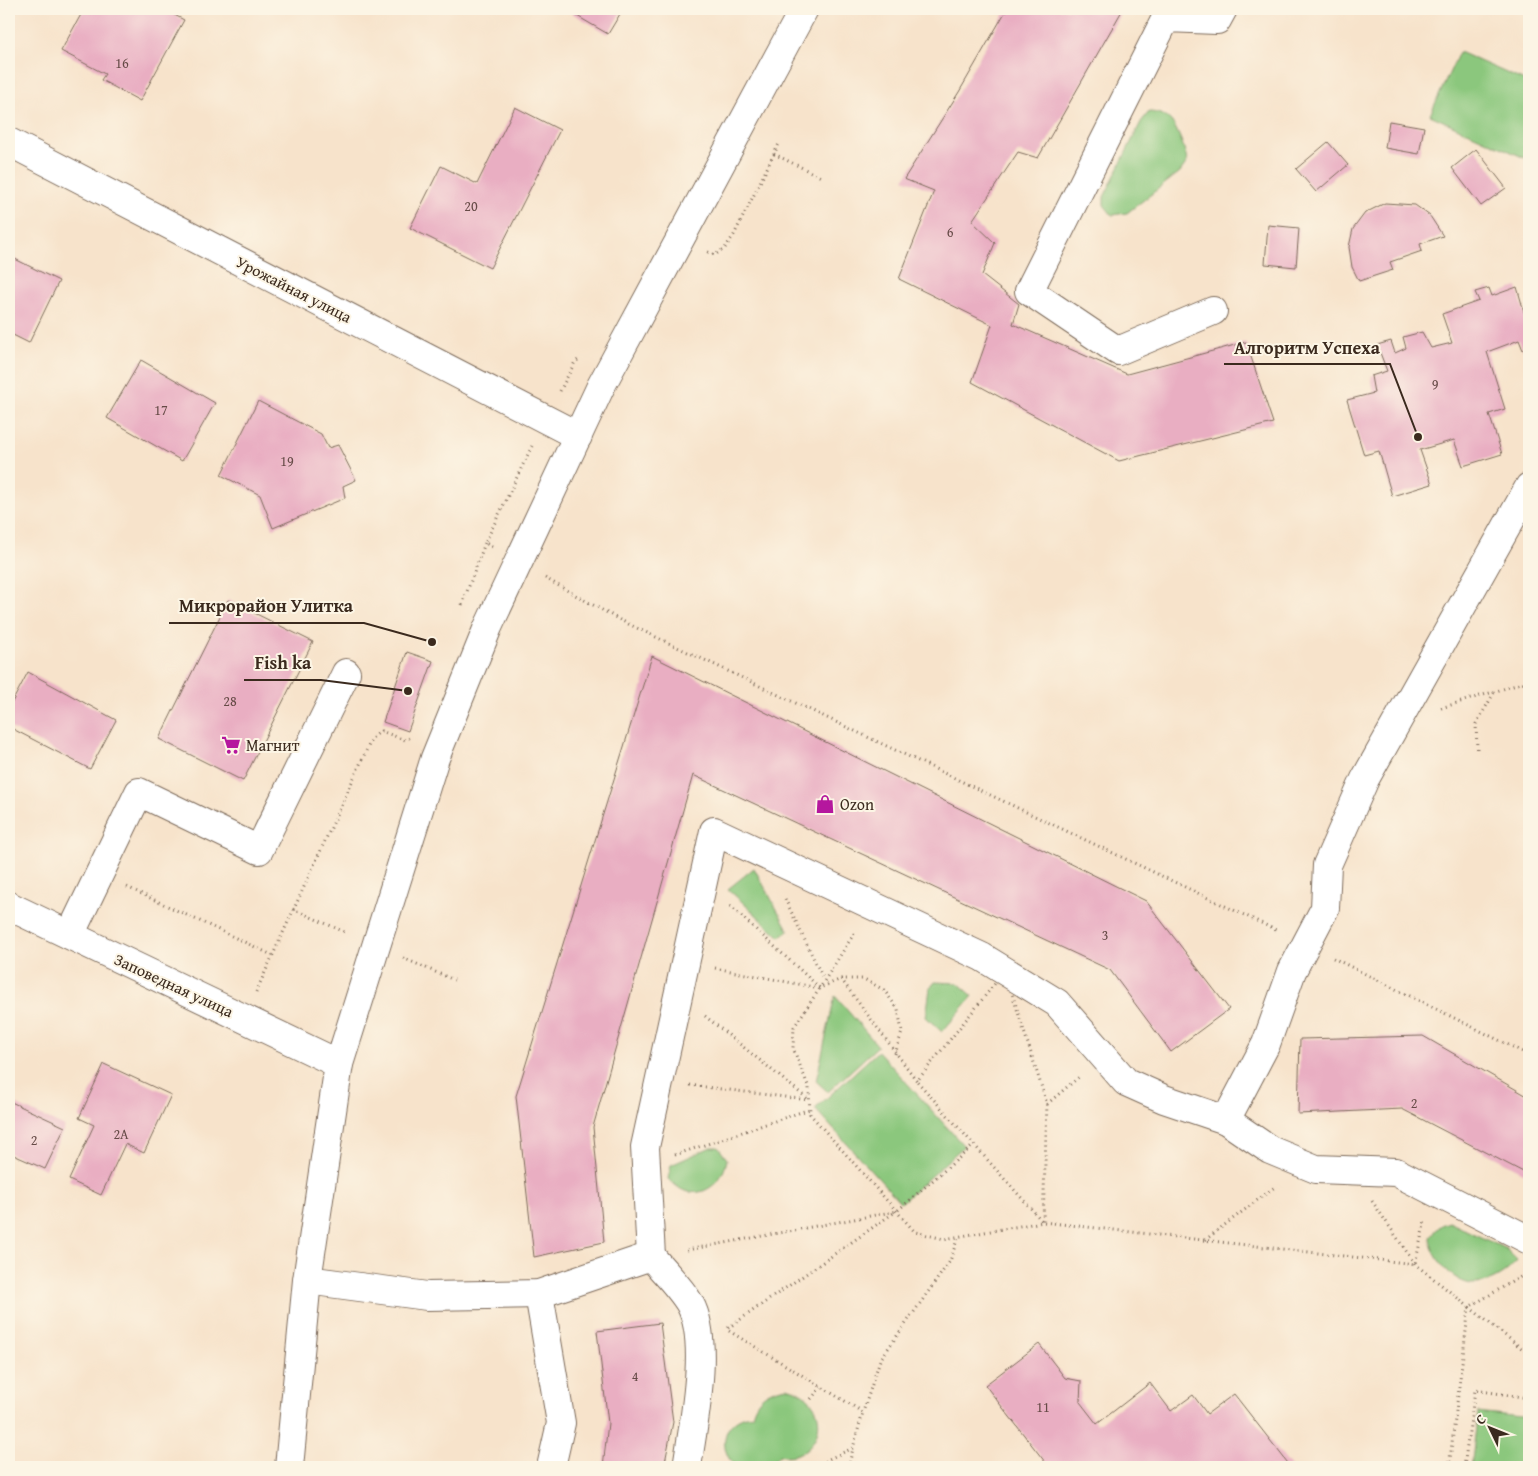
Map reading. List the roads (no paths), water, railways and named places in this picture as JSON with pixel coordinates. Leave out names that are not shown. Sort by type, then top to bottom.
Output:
[{"type":"street","points":[[291,1466],[307,1280],[339,1064],[435,758],[488,627],[601,386],[804,9]]},
{"type":"street","points":[[1213,311],[1118,351],[1029,291],[1166,18],[1217,20],[1223,9]]},
{"type":"street","name":"Урожайная улица","points":[[9,142],[578,436]]},
{"type":"street","points":[[1226,1120],[1266,1044],[1292,971],[1325,908],[1327,866],[1365,779],[1529,487]]},
{"type":"street","points":[[70,935],[139,792],[259,850],[346,673]]},
{"type":"street","points":[[687,1467],[701,1367],[696,1319],[690,1304],[651,1256],[645,1147],[714,831],[982,957],[1005,971],[1057,1003],[1126,1082],[1164,1099],[1226,1120],[1270,1150],[1316,1170],[1396,1172],[1529,1240]]},
{"type":"street","name":"Заповедная улица","points":[[9,906],[339,1064]]},
{"type":"street","points":[[307,1280],[427,1296],[539,1294],[651,1256]]},
{"type":"street","points":[[539,1294],[561,1423],[551,1467]]},
{"type":"place","name":"Алгоритм Успеха","points":[[1418,437]]},
{"type":"place","name":"Микрорайон Улитка","points":[[432,642]]},
{"type":"place","name":"Fish ka","points":[[408,691]]},
{"type":"place","name":"Магнит","points":[[231,745]]},
{"type":"place","name":"Ozon","points":[[825,804]]}]
